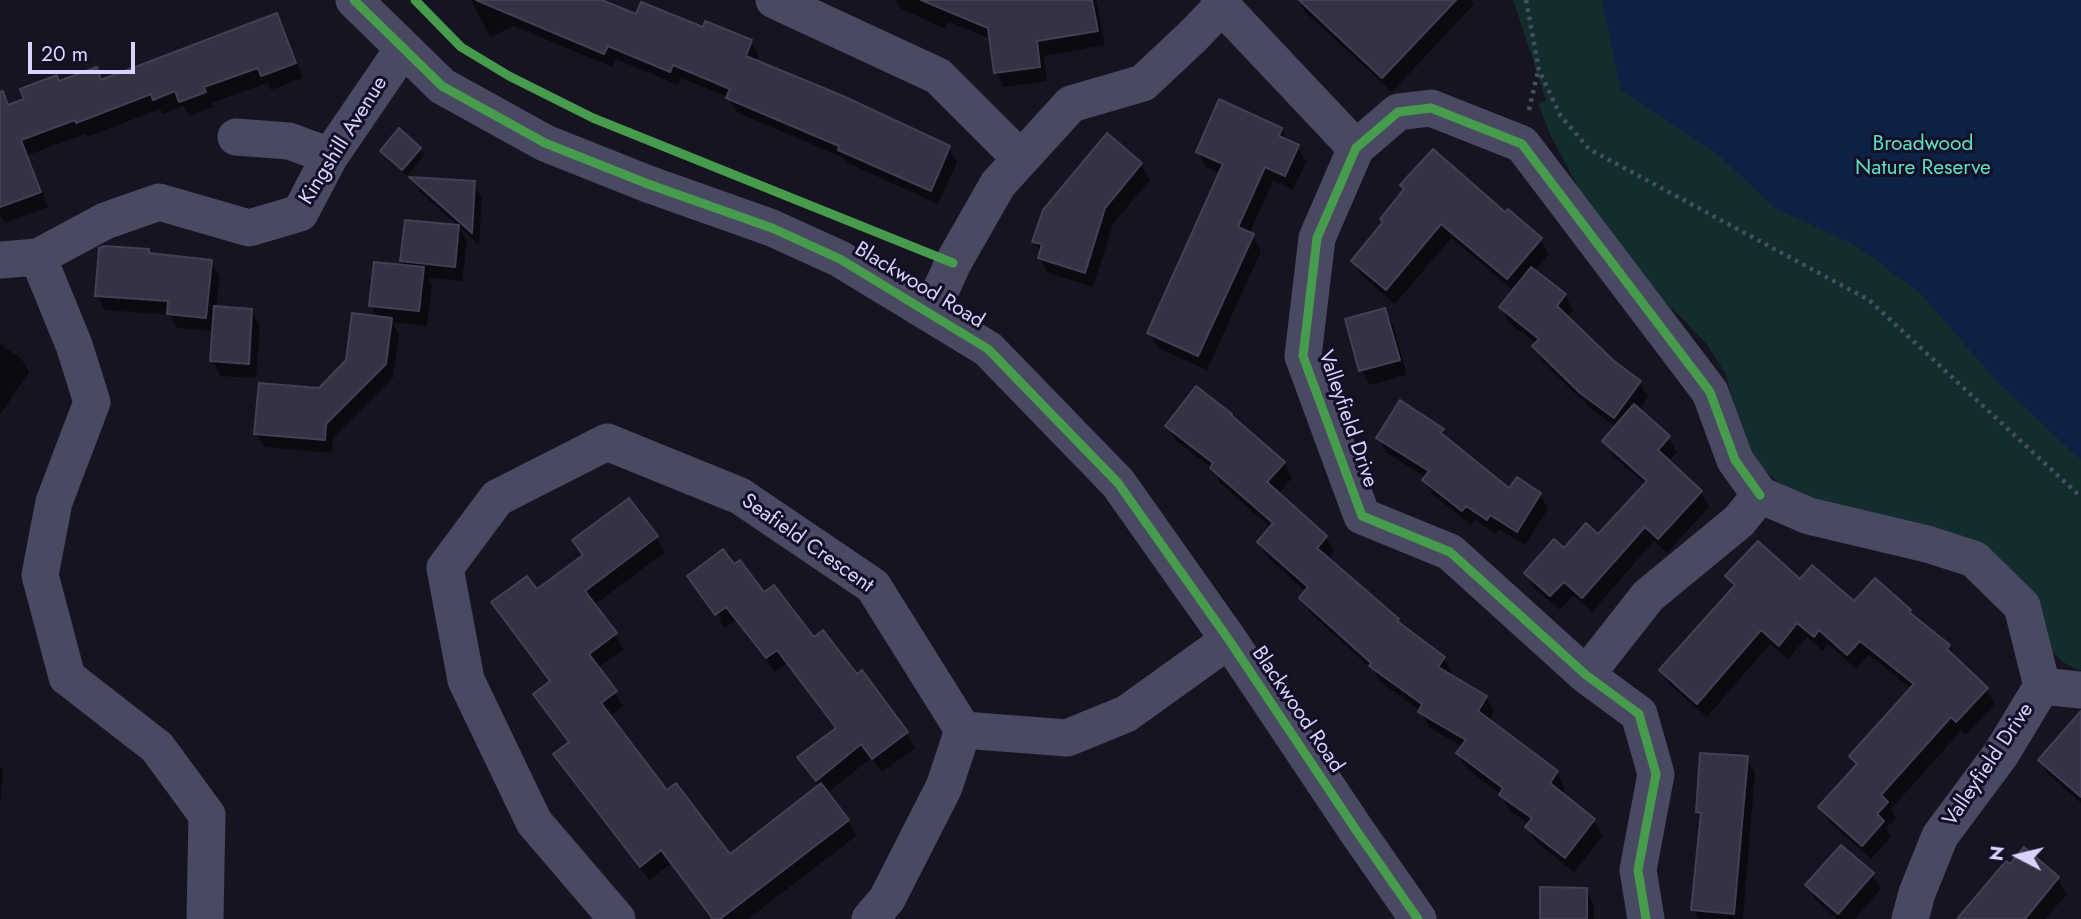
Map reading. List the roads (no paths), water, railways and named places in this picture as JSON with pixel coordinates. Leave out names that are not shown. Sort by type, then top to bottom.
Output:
[{"type":"street","name":"Blackwood Road","points":[[354,0],[442,86],[545,144],[772,228],[840,259],[988,349],[1118,483],[1229,640],[1418,919]]},
{"type":"street","points":[[774,0],[938,76],[1021,159]]},
{"type":"street","points":[[930,312],[953,263],[998,184],[1071,104],[1143,83],[1193,36],[1220,3],[1356,148]]},
{"type":"street","name":"Kingshill Avenue","points":[[0,260],[38,257],[105,221],[159,202],[249,228],[300,213],[330,156],[403,49]]},
{"type":"street","name":"Valleyfield Drive","points":[[1646,919],[1638,870],[1656,774],[1639,714],[1586,675],[1450,552],[1363,516],[1303,356],[1317,238],[1356,148],[1398,112],[1431,108],[1522,144],[1710,392],[1735,460],[1760,495],[1809,516],[1927,544],[1974,559],[2022,606],[2042,686],[2001,754],[1940,836],[1917,893],[1910,919]]},
{"type":"street","points":[[236,137],[289,141],[330,156]]},
{"type":"street","points":[[38,257],[74,345],[92,402],[54,502],[40,575],[67,677],[157,747],[207,815],[205,919]]},
{"type":"street","name":"Seafield Crescent","points":[[617,919],[534,822],[466,680],[445,568],[497,498],[607,442],[740,496],[873,586],[963,730]]},
{"type":"street","points":[[1586,675],[1648,596],[1740,521],[1760,495]]},
{"type":"street","points":[[870,919],[887,899],[944,787],[963,730],[1067,738],[1126,714],[1229,640]]},
{"type":"street","points":[[2042,686],[2081,690]]},
{"type":"water","name":"Broadwood Nature Reserve","points":[[1602,0],[2081,0],[2081,460],[1997,381],[1919,292],[1857,246],[1775,208],[1721,157],[1621,90]]}]
